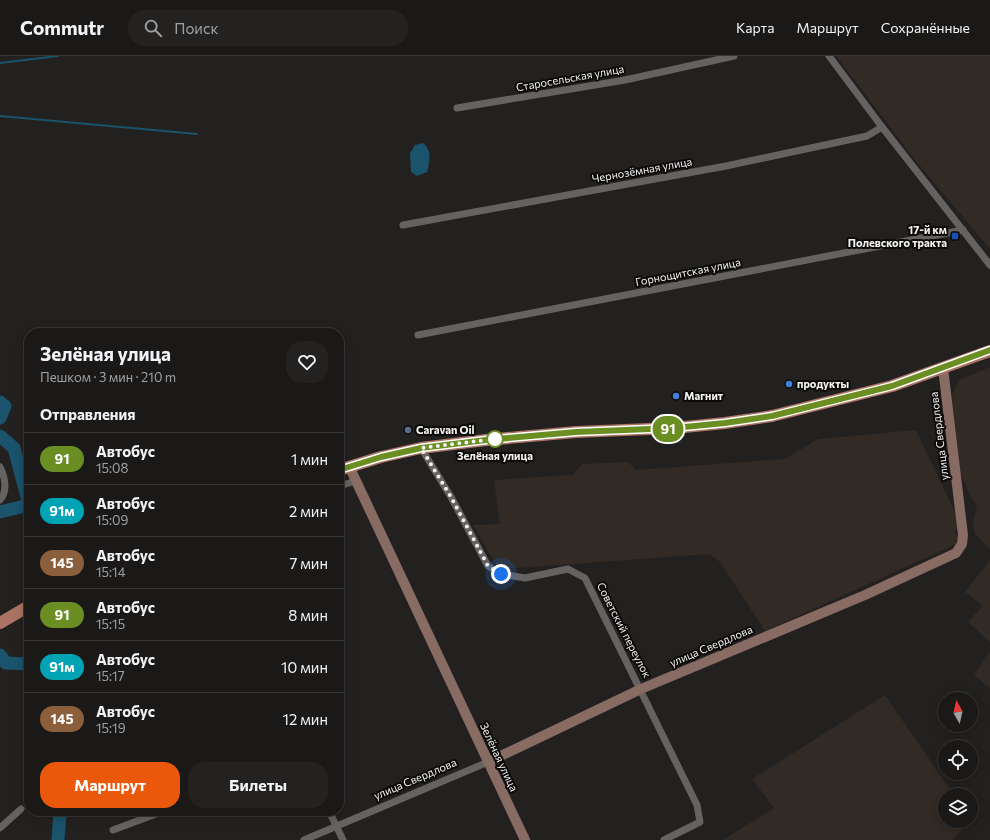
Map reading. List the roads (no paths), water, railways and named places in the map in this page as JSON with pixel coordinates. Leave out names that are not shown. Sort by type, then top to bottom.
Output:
[{"type":"main road","points":[[344,468],[381,457],[421,448],[521,436],[674,428],[756,418],[810,407],[892,386],[990,350]]},
{"type":"main road","points":[[0,623],[24,609]]},
{"type":"street","name":"Старосельская улица","points":[[458,108],[625,80],[734,56]]},
{"type":"street","points":[[829,56],[882,127],[990,265]]},
{"type":"street","name":"Чернозёмная улица","points":[[403,225],[726,166],[867,136],[882,127]]},
{"type":"street","name":"Горнощитская улица","points":[[418,335],[963,230]]},
{"type":"street","name":"улица Свердлова","points":[[304,840],[336,825],[488,762],[641,689],[864,595],[951,555],[960,549],[963,535],[943,368]]},
{"type":"street","name":"Советский переулок","points":[[421,448],[451,497],[488,566],[501,574],[525,578],[568,568],[585,578],[697,804],[700,822],[664,840]]},
{"type":"street","points":[[0,467],[5,484],[4,496],[0,500]]},
{"type":"street","name":"Зелёная улица","points":[[344,468],[356,481],[525,840]]},
{"type":"street","points":[[344,485],[356,481]]},
{"type":"street","points":[[0,828],[21,809]]},
{"type":"street","points":[[113,830],[151,816]]},
{"type":"street","points":[[332,816],[343,840]]},
{"type":"water","points":[[423,143],[429,152],[429,164],[427,172],[417,176],[411,172],[410,153],[415,145]]},
{"type":"waterway","points":[[0,63],[58,56]]},
{"type":"waterway","points":[[0,116],[197,134]]},
{"type":"waterway","points":[[0,402],[5,406],[0,418]]},
{"type":"waterway","points":[[0,436],[14,448],[24,485]]},
{"type":"waterway","points":[[0,512],[24,506]]},
{"type":"waterway","points":[[0,655],[6,663],[24,664]]},
{"type":"waterway","points":[[58,840],[60,816]]},
{"type":"place","name":"17-й км Полевского тракта","points":[[955,236]]},
{"type":"place","name":"продукты","points":[[789,384]]},
{"type":"place","name":"Магнит","points":[[676,396]]},
{"type":"place","name":"Caravan Oil","points":[[408,430]]},
{"type":"place","name":"Зелёная улица","points":[[495,439]]}]
